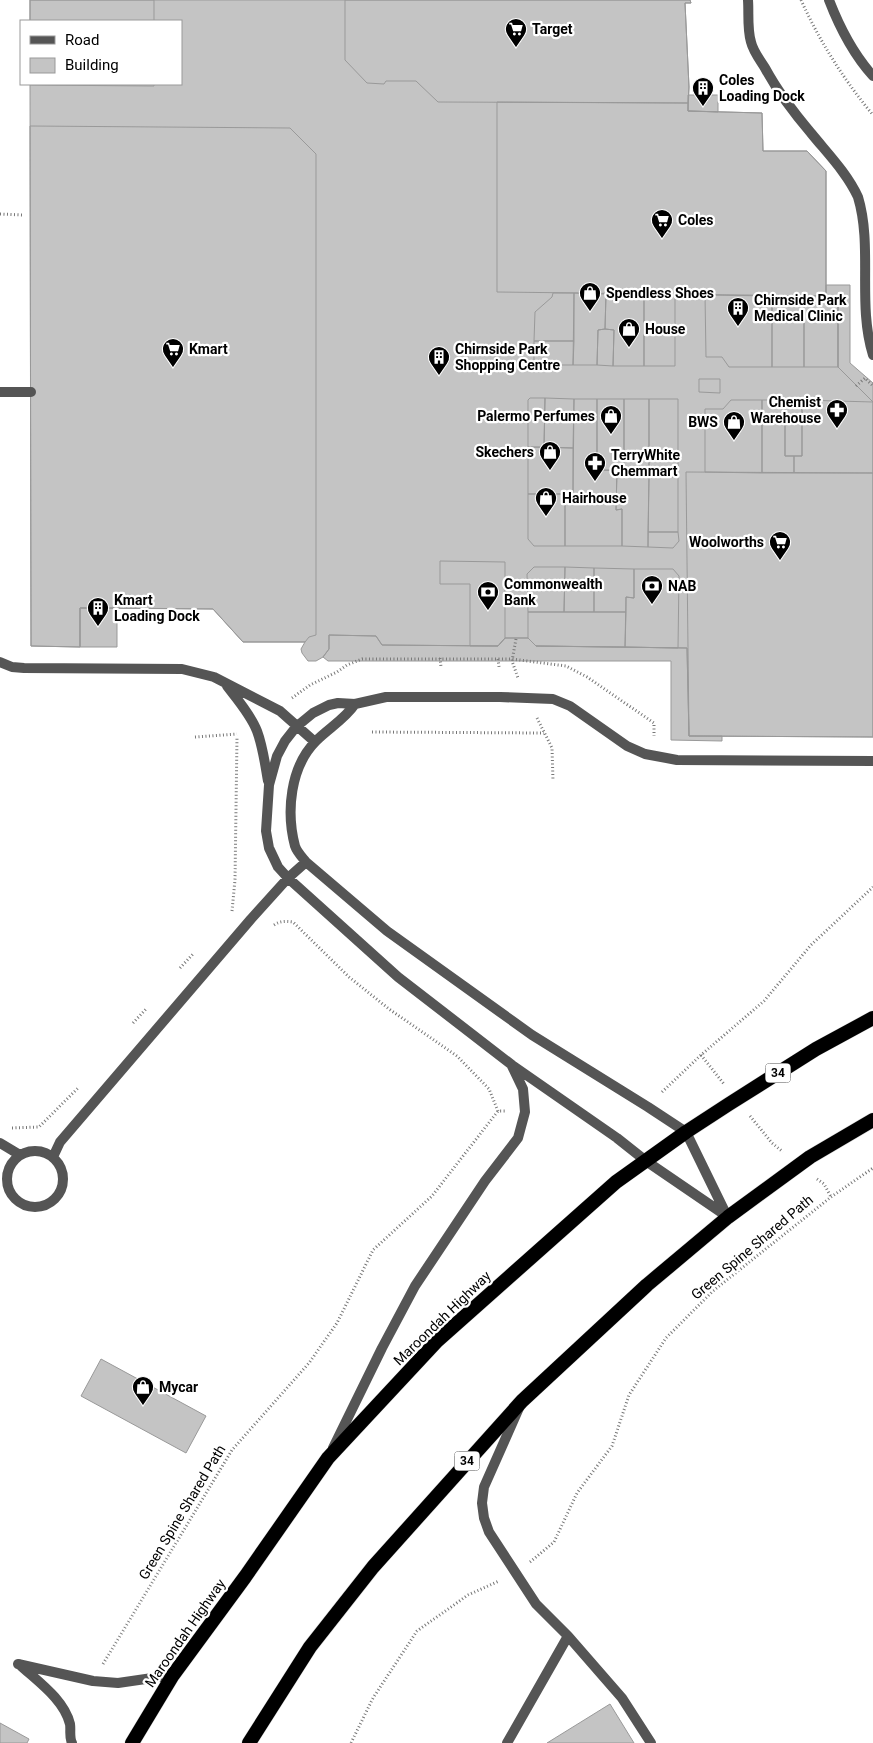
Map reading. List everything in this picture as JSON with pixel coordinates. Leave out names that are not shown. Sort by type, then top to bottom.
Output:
[{"type":"highway","name":"Maroondah Highway","points":[[132,1743],[173,1675],[245,1577],[328,1458],[437,1341],[616,1182],[736,1099],[816,1049],[873,1018]]},
{"type":"highway","name":"34","points":[[249,1743],[310,1648],[372,1567],[522,1401],[647,1285],[728,1217],[799,1165],[873,1120]]},
{"type":"street","points":[[748,0],[751,42],[755,51],[788,104],[844,173],[857,196],[862,211],[866,237],[867,326],[873,355]]},
{"type":"street","points":[[829,0],[866,69],[873,76]]},
{"type":"street","points":[[0,392],[31,392]]},
{"type":"street","points":[[0,662],[12,667],[24,668],[194,670],[223,681],[280,712],[315,742]]},
{"type":"street","points":[[223,681],[240,702],[256,730],[264,757],[269,785]]},
{"type":"street","points":[[728,1217],[512,1065],[398,976],[288,878],[278,866],[269,848],[266,831],[269,785],[277,756],[285,741],[296,727],[328,705],[338,703],[355,704],[386,697],[500,697],[553,699],[570,706],[627,746],[645,754],[677,760],[873,761]]},
{"type":"street","points":[[355,704],[349,713],[315,742],[297,769],[290,812],[296,848],[306,862],[386,931],[532,1035],[686,1132],[728,1217]]},
{"type":"street","points":[[53,1157],[60,1142],[251,919],[288,878],[306,862]]},
{"type":"street","points":[[328,1458],[415,1286],[485,1181],[518,1138],[525,1112],[523,1089],[512,1065]]},
{"type":"street","points":[[0,1143],[20,1155]]},
{"type":"street","points":[[37,1151],[53,1157],[63,1173],[64,1182],[58,1197],[46,1205],[33,1208],[18,1202],[12,1195],[3,1176],[20,1155],[37,1151]]},
{"type":"street","points":[[522,1401],[484,1487],[482,1503],[484,1518],[489,1532],[536,1604],[568,1636],[622,1698],[651,1743]]},
{"type":"street","points":[[507,1743],[568,1636]]},
{"type":"street","points":[[72,1743],[70,1739],[70,1724],[63,1707],[18,1664],[93,1681],[118,1683],[173,1675]]},
{"type":"path","points":[[0,214],[23,215]]},
{"type":"path","points":[[856,386],[865,378],[873,386]]},
{"type":"path","points":[[337,672],[346,665],[362,658],[512,659],[566,666],[587,677],[654,723]]},
{"type":"path","points":[[440,658],[441,667]]},
{"type":"path","points":[[498,659],[499,667]]},
{"type":"path","points":[[372,732],[544,733]]},
{"type":"path","points":[[237,734],[235,880],[231,912],[271,926],[279,922],[293,922],[350,977],[382,1004],[457,1056],[489,1089],[498,1111],[525,1112]]},
{"type":"path","points":[[648,1107],[701,1055],[764,1000],[811,945],[873,887]]},
{"type":"path","points":[[179,970],[194,952]]},
{"type":"path","points":[[131,1025],[150,1005]]},
{"type":"path","points":[[701,1055],[772,1143],[824,1184],[831,1197]]},
{"type":"path","points":[[7,1128],[40,1126],[64,1100],[85,1082]]},
{"type":"path","name":"Green Spine Shared Path","points":[[93,1681],[232,1450],[309,1363],[337,1323],[373,1250],[432,1196],[498,1111]]},
{"type":"path","name":"Green Spine Shared Path","points":[[351,1743],[373,1698],[417,1630],[468,1595],[515,1573],[554,1542],[577,1493],[612,1446],[629,1395],[666,1338],[714,1291],[831,1197],[873,1168]]},
{"type":"building","name":"Chirnside Park Shopping Centre","points":[[30,0],[690,0],[691,3],[685,3],[689,87],[688,111],[762,113],[763,151],[807,151],[826,171],[826,296],[838,296],[838,367],[873,402],[873,737],[689,736],[687,648],[536,646],[528,638],[505,638],[498,646],[382,645],[376,636],[329,635],[329,649],[323,657],[316,661],[308,661],[301,649],[305,642],[243,642],[213,609],[117,608],[80,608],[80,647],[31,646],[30,85],[182,85],[182,20],[30,20]]},
{"type":"building","points":[[30,0],[154,0],[154,20],[30,20]]},
{"type":"building","name":"Target","points":[[345,0],[690,0],[691,3],[685,3],[688,103],[438,102],[416,81],[386,81],[384,84],[367,83],[345,60]]},
{"type":"building","points":[[30,85],[154,85],[154,86]]},
{"type":"building","name":"Coles Loading Dock","points":[[688,95],[718,95],[718,112],[688,111]]},
{"type":"building","name":"Coles","points":[[497,102],[688,103],[688,111],[762,113],[763,151],[807,151],[826,171],[826,296],[497,292]]},
{"type":"building","name":"Kmart","points":[[30,126],[290,128],[316,154],[316,635],[309,637],[305,642],[243,642],[213,609],[80,608],[80,647],[31,646]]},
{"type":"building","points":[[826,285],[850,285],[850,363],[873,383],[873,402],[838,367],[838,296],[826,296]]},
{"type":"building","points":[[553,293],[574,293],[574,341],[534,341],[535,312],[552,297]]},
{"type":"building","name":"Spendless Shoes","points":[[574,293],[606,294],[605,329],[598,330],[597,365],[573,365]]},
{"type":"building","name":"House","points":[[606,294],[644,295],[644,366],[613,366],[614,330],[605,329]]},
{"type":"building","points":[[644,295],[675,295],[675,366],[644,366]]},
{"type":"building","name":"Chirnside Park Medical Clinic","points":[[705,295],[772,296],[772,367],[729,367],[722,357],[706,357]]},
{"type":"building","points":[[772,296],[804,296],[804,367],[772,367]]},
{"type":"building","points":[[804,296],[838,296],[838,367],[804,367]]},
{"type":"building","points":[[598,330],[614,330],[613,366],[597,365]]},
{"type":"building","points":[[534,341],[574,341],[573,365],[534,365]]},
{"type":"building","points":[[699,379],[720,379],[720,393],[699,392]]},
{"type":"building","points":[[530,398],[545,398],[544,447],[528,447],[528,400]]},
{"type":"building","points":[[545,398],[574,399],[573,448],[544,447]]},
{"type":"building","name":"TerryWhite Chemmart","points":[[574,399],[597,399],[597,470],[617,470],[616,510],[622,509],[622,546],[565,546],[565,494],[573,494]]},
{"type":"building","name":"Palermo Perfumes","points":[[597,399],[624,399],[624,471],[597,470]]},
{"type":"building","points":[[624,399],[649,399],[649,471],[624,471]]},
{"type":"building","points":[[649,399],[678,399],[678,471],[649,471]]},
{"type":"building","name":"BWS","points":[[731,400],[762,400],[762,473],[705,472],[705,409],[723,409]]},
{"type":"building","points":[[762,400],[785,400],[785,456],[794,456],[794,473],[762,473]]},
{"type":"building","points":[[785,400],[802,400],[802,456],[785,456]]},
{"type":"building","name":"Chemist Warehouse","points":[[802,400],[873,402],[873,473],[794,473],[794,456],[802,456]]},
{"type":"building","name":"Skechers","points":[[528,447],[573,448],[573,494],[528,494]]},
{"type":"building","points":[[617,470],[633,470],[632,477],[649,477],[648,547],[622,546],[622,509],[616,510]]},
{"type":"building","name":"Woolworths","points":[[686,472],[873,473],[873,737],[689,736]]},
{"type":"building","points":[[649,477],[678,477],[678,532],[648,532]]},
{"type":"building","name":"Hairhouse","points":[[528,494],[565,494],[565,546],[534,546],[528,539]]},
{"type":"building","points":[[648,532],[678,532],[679,541],[673,548],[648,547]]},
{"type":"building","name":"Commonwealth Bank","points":[[440,561],[505,562],[505,638],[498,646],[470,646],[470,584],[440,584]]},
{"type":"building","points":[[534,567],[565,567],[564,612],[528,612],[527,574]]},
{"type":"building","points":[[565,567],[594,568],[594,612],[564,612]]},
{"type":"building","points":[[594,568],[634,569],[634,598],[626,597],[626,612],[594,612]]},
{"type":"building","name":"NAB","points":[[634,569],[673,569],[679,576],[678,648],[625,647],[626,597],[634,598]]},
{"type":"building","name":"Kmart Loading Dock","points":[[80,608],[117,608],[117,647],[80,647]]},
{"type":"building","points":[[528,612],[626,612],[625,647],[536,646],[528,638]]},
{"type":"building","points":[[329,635],[376,636],[382,645],[498,646],[505,638],[528,638],[536,646],[687,648],[689,736],[722,736],[722,741],[671,740],[671,661],[328,661],[323,657],[329,649]]},
{"type":"building","name":"Mycar","points":[[101,1359],[206,1416],[186,1453],[81,1396]]},
{"type":"building","points":[[610,1704],[634,1743],[547,1743]]},
{"type":"building","points":[[0,1723],[29,1739],[27,1743],[0,1743]]},
{"type":"place","name":"Target","points":[[516,48]]},
{"type":"place","name":"Coles Loading Dock","points":[[703,107]]},
{"type":"place","name":"Coles","points":[[662,239]]},
{"type":"place","name":"Spendless Shoes","points":[[590,312]]},
{"type":"place","name":"Chirnside Park Medical Clinic","points":[[738,327]]},
{"type":"place","name":"House","points":[[629,348]]},
{"type":"place","name":"Kmart","points":[[173,368]]},
{"type":"place","name":"Chirnside Park Shopping Centre","points":[[439,376]]},
{"type":"place","name":"Chemist Warehouse","points":[[837,429]]},
{"type":"place","name":"Palermo Perfumes","points":[[611,435]]},
{"type":"place","name":"BWS","points":[[734,441]]},
{"type":"place","name":"Skechers","points":[[550,471]]},
{"type":"place","name":"TerryWhite Chemmart","points":[[595,482]]},
{"type":"place","name":"Hairhouse","points":[[546,517]]},
{"type":"place","name":"Woolworths","points":[[780,561]]},
{"type":"place","name":"NAB","points":[[652,605]]},
{"type":"place","name":"Commonwealth Bank","points":[[488,611]]},
{"type":"place","name":"Kmart Loading Dock","points":[[98,627]]},
{"type":"place","name":"Mycar","points":[[143,1406]]}]
